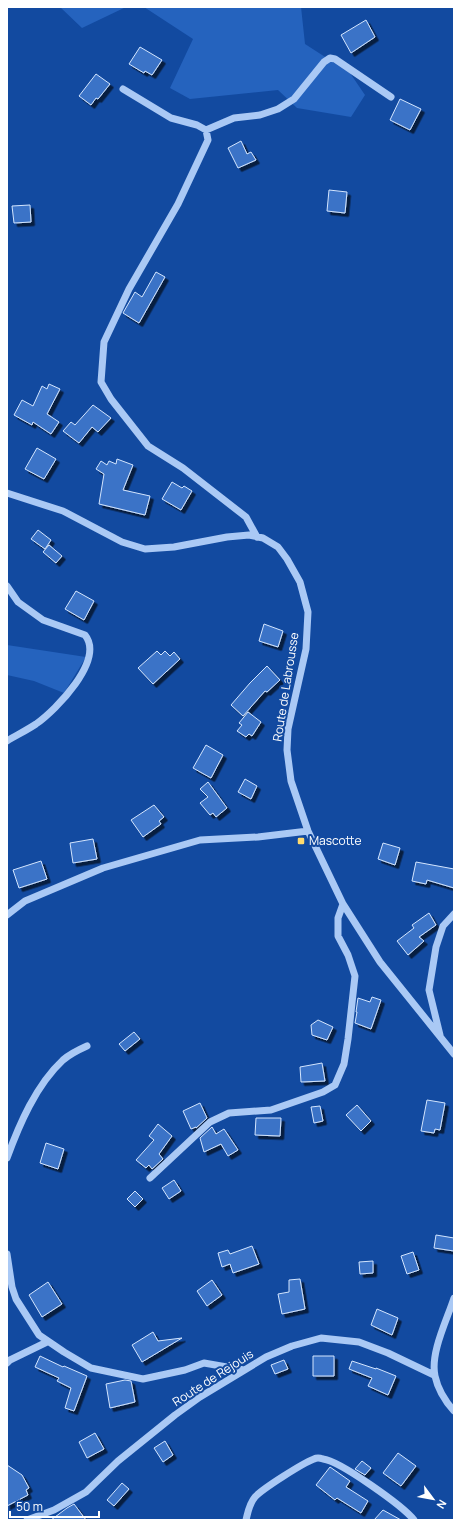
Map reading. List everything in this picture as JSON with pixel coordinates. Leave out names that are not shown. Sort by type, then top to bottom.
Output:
[{"type":"street","points":[[123,89],[171,118],[206,130],[234,118],[260,115],[278,109],[294,99],[324,62],[330,58],[335,59],[391,97]]},
{"type":"street","points":[[206,130],[208,140],[178,204],[129,289],[104,342],[101,382],[110,399],[148,446],[183,468],[246,517],[257,537]]},
{"type":"street","name":"Route de Labrousse","points":[[7,494],[63,511],[122,542],[145,549],[174,547],[227,537],[249,535],[263,538],[278,547],[287,559],[300,582],[308,612],[306,648],[288,729],[287,750],[291,781],[308,831],[343,904],[380,962],[454,1054]]},
{"type":"street","points":[[7,586],[18,602],[43,620],[85,635],[89,640],[90,648],[88,661],[73,689],[37,723],[7,741]]},
{"type":"street","points":[[7,915],[25,900],[103,868],[200,840],[258,837],[308,831]]},
{"type":"street","points":[[150,1178],[210,1122],[229,1113],[271,1110],[323,1092],[335,1085],[344,1064],[355,976],[348,955],[338,936],[338,918],[343,904]]},
{"type":"street","points":[[440,1037],[429,990],[436,947],[443,926],[454,914]]},
{"type":"street","points":[[7,1158],[34,1098],[49,1076],[63,1060],[74,1052],[87,1046]]},
{"type":"street","points":[[7,1254],[12,1287],[16,1299],[39,1335],[47,1342],[91,1368],[143,1379],[185,1370],[204,1363],[244,1370]]},
{"type":"street","points":[[454,1298],[436,1353],[434,1375],[444,1400],[454,1411]]},
{"type":"street","name":"Route de Rejouis","points":[[28,1520],[54,1510],[86,1492],[118,1461],[200,1397],[266,1357],[292,1346],[321,1338],[359,1342],[388,1353],[434,1375]]},
{"type":"street","points":[[7,1363],[10,1360],[47,1342]]},
{"type":"street","points":[[246,1520],[249,1506],[255,1497],[268,1486],[314,1459],[323,1459],[340,1466],[387,1496],[410,1514],[414,1520]]},
{"type":"shaded area","points":[[60,7],[126,7],[82,28]]},
{"type":"shaded area","points":[[144,7],[301,7],[305,44],[350,73],[365,95],[351,117],[297,108],[278,90],[190,99],[170,88],[193,39]]},
{"type":"shaded area","points":[[7,645],[86,657],[64,693],[34,681],[7,675]]},
{"type":"building","points":[[366,20],[375,37],[351,53],[341,35]]},
{"type":"building","points":[[140,47],[162,60],[152,75],[145,71],[144,73],[129,64]]},
{"type":"building","points":[[96,74],[110,84],[91,105],[79,96]]},
{"type":"building","points":[[400,99],[421,109],[410,130],[390,120]]},
{"type":"building","points":[[241,141],[247,154],[251,152],[256,160],[238,168],[228,148]]},
{"type":"building","points":[[329,190],[347,192],[345,213],[327,211]]},
{"type":"building","points":[[30,205],[31,222],[14,223],[12,206]]},
{"type":"building","points":[[156,272],[165,277],[139,323],[123,313],[135,292],[142,297]]},
{"type":"building","points":[[49,384],[60,389],[47,414],[59,422],[51,434],[33,422],[32,425],[14,415],[22,400],[33,406],[42,386],[47,389]]},
{"type":"building","points":[[93,405],[111,418],[98,432],[92,427],[79,443],[63,431],[71,422],[75,425]]},
{"type":"building","points":[[37,448],[56,459],[44,479],[25,469]]},
{"type":"building","points":[[117,459],[133,465],[123,490],[150,496],[145,515],[99,504],[104,474],[96,469],[101,461],[107,465],[109,461],[116,464]]},
{"type":"building","points":[[172,482],[182,488],[184,486],[192,491],[181,510],[162,499]]},
{"type":"building","points":[[38,530],[51,540],[45,549],[31,539]]},
{"type":"building","points":[[49,545],[62,556],[56,563],[43,552]]},
{"type":"building","points":[[76,591],[94,601],[84,620],[65,609]]},
{"type":"building","points":[[264,624],[283,631],[278,647],[259,641]]},
{"type":"building","points":[[157,651],[161,655],[165,651],[170,656],[174,652],[180,659],[153,684],[138,668]]},
{"type":"building","points":[[267,666],[280,680],[267,692],[265,691],[243,716],[231,705]]},
{"type":"building","points":[[248,712],[261,722],[252,736],[249,734],[246,737],[237,731],[242,725],[239,723]]},
{"type":"building","points":[[206,745],[223,755],[211,778],[193,768]]},
{"type":"building","points":[[245,779],[257,786],[251,799],[238,792]]},
{"type":"building","points":[[208,782],[227,808],[216,817],[213,813],[210,815],[200,803],[208,797],[200,789]]},
{"type":"building","points":[[154,805],[164,817],[159,821],[161,824],[143,837],[131,820]]},
{"type":"building","points":[[93,839],[97,859],[73,863],[70,843]]},
{"type":"building","points":[[383,843],[400,848],[395,865],[378,859]]},
{"type":"building","points":[[41,861],[47,879],[19,888],[13,870]]},
{"type":"building","points":[[416,862],[454,869],[454,888],[427,880],[426,884],[412,881]]},
{"type":"building","points":[[429,913],[436,925],[419,937],[424,941],[408,955],[397,941],[414,928],[412,925]]},
{"type":"building","points":[[372,997],[381,1000],[371,1029],[355,1023],[358,998],[370,1002]]},
{"type":"building","points":[[318,1020],[333,1027],[327,1040],[312,1035],[311,1025]]},
{"type":"building","points":[[134,1032],[140,1039],[125,1051],[119,1044]]},
{"type":"building","points":[[322,1063],[325,1081],[301,1082],[300,1067]]},
{"type":"building","points":[[427,1100],[445,1103],[440,1130],[435,1129],[434,1133],[421,1131]]},
{"type":"building","points":[[200,1103],[207,1118],[196,1128],[191,1129],[183,1111]]},
{"type":"building","points":[[357,1105],[371,1121],[361,1131],[346,1115]]},
{"type":"building","points":[[320,1106],[323,1121],[314,1123],[311,1107]]},
{"type":"building","points":[[256,1118],[281,1118],[280,1136],[255,1135]]},
{"type":"building","points":[[158,1124],[172,1136],[159,1154],[163,1159],[152,1169],[149,1165],[146,1168],[136,1160],[154,1140],[149,1136]]},
{"type":"building","points":[[212,1127],[216,1134],[224,1129],[238,1150],[228,1156],[221,1144],[204,1152],[200,1138]]},
{"type":"building","points":[[46,1143],[64,1149],[58,1169],[40,1163]]},
{"type":"building","points":[[174,1180],[181,1191],[169,1199],[162,1188]]},
{"type":"building","points":[[135,1191],[143,1199],[135,1207],[127,1199]]},
{"type":"building","points":[[436,1235],[454,1238],[454,1251],[434,1248]]},
{"type":"building","points":[[252,1246],[259,1264],[233,1273],[230,1264],[222,1267],[218,1253],[228,1250],[230,1254]]},
{"type":"building","points":[[413,1252],[419,1270],[407,1274],[401,1256]]},
{"type":"building","points":[[373,1261],[373,1273],[360,1274],[359,1262]]},
{"type":"building","points":[[300,1279],[305,1309],[282,1314],[278,1294],[289,1292],[289,1280]]},
{"type":"building","points":[[212,1280],[222,1295],[207,1306],[197,1291]]},
{"type":"building","points":[[48,1282],[62,1304],[42,1317],[29,1295]]},
{"type":"building","points":[[377,1309],[398,1318],[392,1335],[371,1325]]},
{"type":"building","points":[[153,1332],[158,1341],[182,1338],[142,1362],[132,1345]]},
{"type":"building","points":[[40,1356],[87,1376],[74,1411],[65,1408],[71,1388],[57,1381],[59,1378],[35,1367]]},
{"type":"building","points":[[313,1356],[334,1356],[334,1376],[313,1376]]},
{"type":"building","points":[[284,1360],[288,1369],[275,1374],[271,1365]]},
{"type":"building","points":[[352,1361],[396,1376],[388,1395],[368,1386],[372,1378],[349,1369]]},
{"type":"building","points":[[125,1380],[131,1381],[135,1402],[110,1408],[106,1384]]},
{"type":"building","points":[[95,1433],[104,1449],[87,1458],[79,1442]]},
{"type":"building","points":[[165,1441],[173,1455],[163,1462],[154,1448]]},
{"type":"building","points":[[398,1453],[416,1466],[401,1486],[383,1473]]},
{"type":"building","points":[[362,1461],[371,1468],[365,1475],[355,1469]]},
{"type":"building","points":[[7,1465],[22,1475],[29,1488],[26,1490],[28,1495],[7,1506]]},
{"type":"building","points":[[330,1467],[350,1481],[346,1487],[368,1501],[361,1513],[337,1498],[335,1500],[316,1485]]},
{"type":"building","points":[[122,1483],[129,1489],[114,1506],[107,1500]]},
{"type":"building","points":[[74,1504],[86,1520],[51,1520],[67,1508]]},
{"type":"building","points":[[383,1510],[401,1520],[374,1520]]},
{"type":"place","name":"Mascotte","points":[[301,841]]}]
